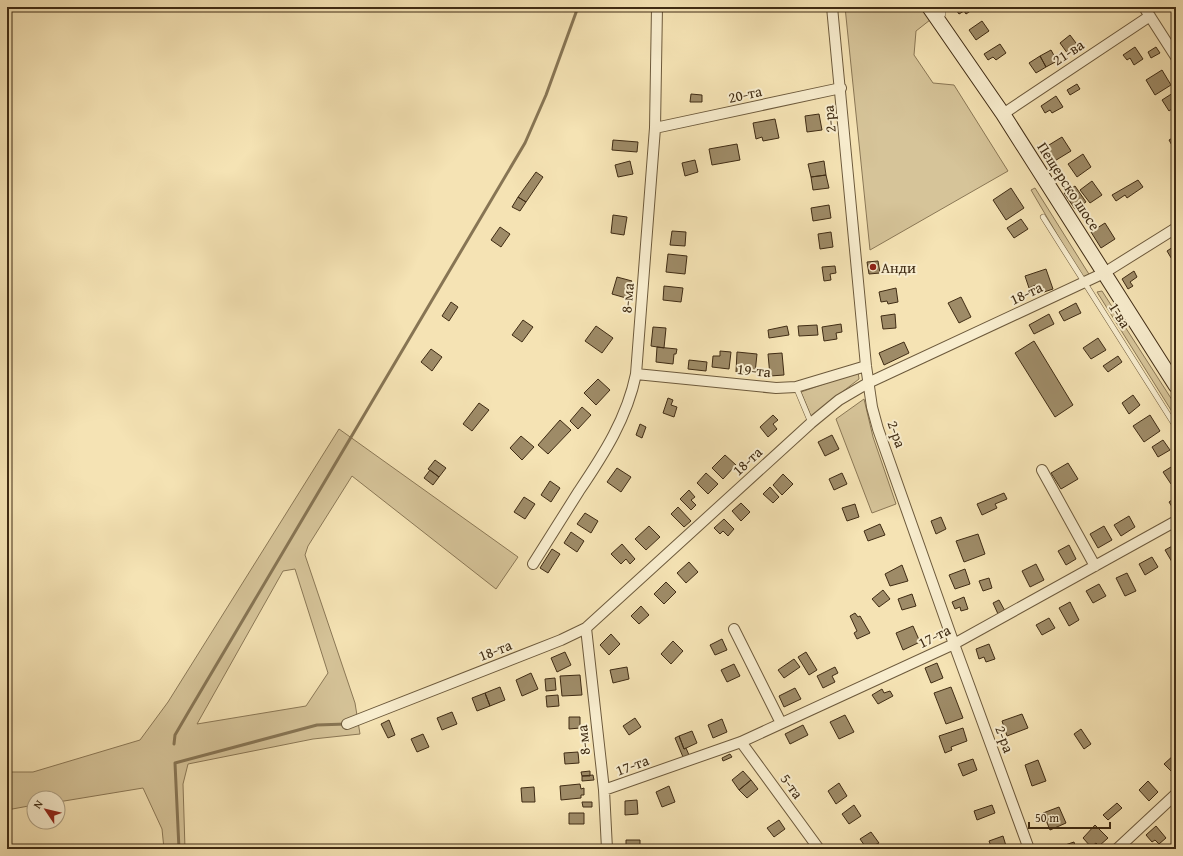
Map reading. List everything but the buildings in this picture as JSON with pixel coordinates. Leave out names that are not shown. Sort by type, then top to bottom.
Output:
[{"type":"main road","name":"Пещерско шосе","points":[[929,7],[941,13],[1002,114],[1176,386]]},
{"type":"street","name":"8-ма","points":[[533,564],[610,444],[628,405],[636,374],[656,128],[657,7]]},
{"type":"street","name":"2-ра","points":[[832,7],[841,88],[866,366],[868,383],[878,429],[954,644],[1029,849]]},
{"type":"street","points":[[1144,7],[1176,57]]},
{"type":"street","name":"21-ва","points":[[1002,114],[1150,16]]},
{"type":"street","name":"20-та","points":[[656,128],[841,88]]},
{"type":"street","name":"18-та","points":[[347,724],[561,640],[586,628],[810,423],[839,400],[868,383],[1104,273],[1176,228]]},
{"type":"street","name":"19-та","points":[[636,374],[776,388],[796,387],[866,366]]},
{"type":"street","points":[[1042,470],[1095,566]]},
{"type":"street","name":"17-та","points":[[604,790],[741,742],[954,644],[1176,521]]},
{"type":"street","name":"8-ма","points":[[586,628],[604,790],[607,849]]},
{"type":"street","points":[[734,629],[781,723]]},
{"type":"street","name":"5-та","points":[[741,742],[819,849]]},
{"type":"street","points":[[1117,849],[1176,794]]},
{"type":"lane","name":"1-ва","points":[[1043,217],[1176,426]]},
{"type":"lane","points":[[796,387],[810,423]]},
{"type":"shaded area","points":[[845,7],[920,7],[930,20],[916,31],[914,55],[933,83],[954,85],[1008,171],[870,250]]},
{"type":"shaded area","points":[[1035,188],[1092,279],[1085,282],[1031,190]]},
{"type":"shaded area","points":[[1102,291],[1176,406],[1176,418],[1097,292]]},
{"type":"shaded area","points":[[858,372],[859,379],[811,416],[801,392]]},
{"type":"shaded area","points":[[864,399],[873,437],[896,504],[872,513],[836,419]]},
{"type":"shaded area","points":[[339,429],[518,557],[496,589],[352,476],[308,546],[305,555],[355,703],[360,734],[313,739],[188,764],[183,784],[185,849],[164,849],[162,829],[143,788],[66,801],[66,790],[26,790],[26,806],[7,810],[7,772],[33,772],[140,740],[168,702]],"holes":[[[295,569],[328,673],[306,706],[197,724],[283,571]]]},
{"type":"waterway","points":[[174,744],[175,735],[189,711],[525,143],[546,95],[578,7]]},
{"type":"waterway","points":[[179,849],[175,763],[317,725],[346,724]]},
{"type":"place","name":"Анди","points":[[873,267]]}]
